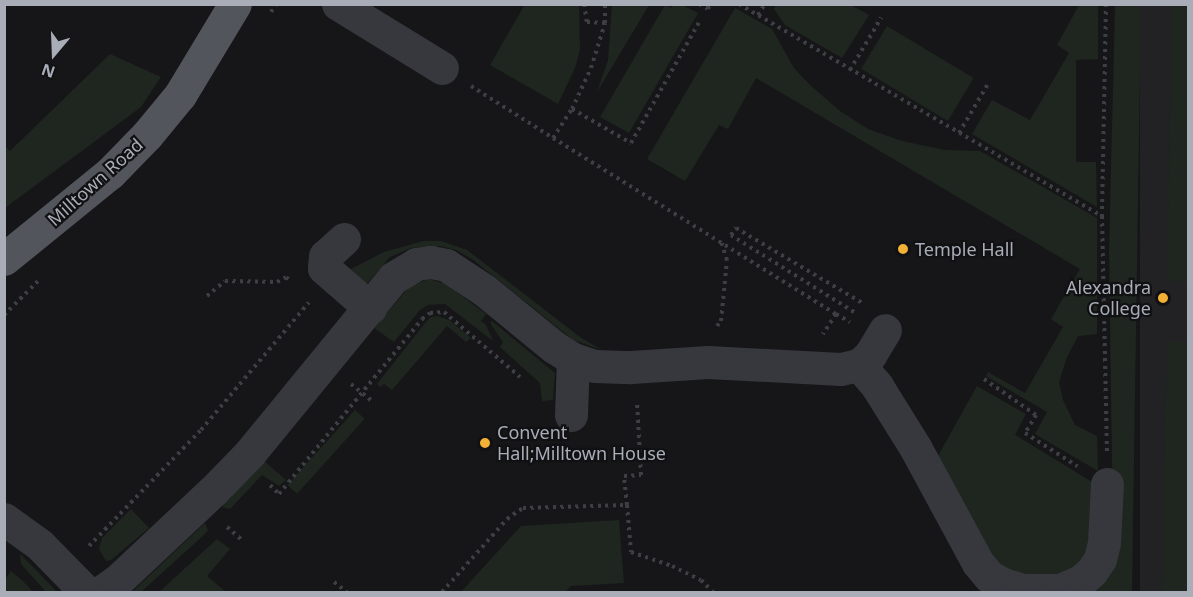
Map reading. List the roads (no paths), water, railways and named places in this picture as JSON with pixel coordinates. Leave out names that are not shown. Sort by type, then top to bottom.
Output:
[{"type":"main road","name":"Milltown Road","points":[[4,259],[110,173],[147,135],[180,95],[235,4]]},
{"type":"street","points":[[338,4],[442,68]]},
{"type":"street","points":[[344,239],[325,256],[324,268],[370,308]]},
{"type":"street","points":[[109,587],[249,454],[393,278],[416,264],[431,262],[446,266],[484,290],[554,347],[573,359],[606,367],[708,362],[825,370],[859,365],[870,355],[868,320]]},
{"type":"street","points":[[571,415],[573,359]]},
{"type":"street","points":[[859,365],[877,386],[915,447],[978,563],[989,576],[1004,584],[1023,590],[1060,590],[1081,581],[1092,571],[1100,559],[1104,543],[1107,484]]},
{"type":"street","points":[[4,519],[40,545],[86,592]]},
{"type":"place","name":"Temple Hall","points":[[903,249]]},
{"type":"place","name":"Alexandra College","points":[[1163,298]]},
{"type":"place","name":"Convent Hall;Milltown House","points":[[485,443]]}]
